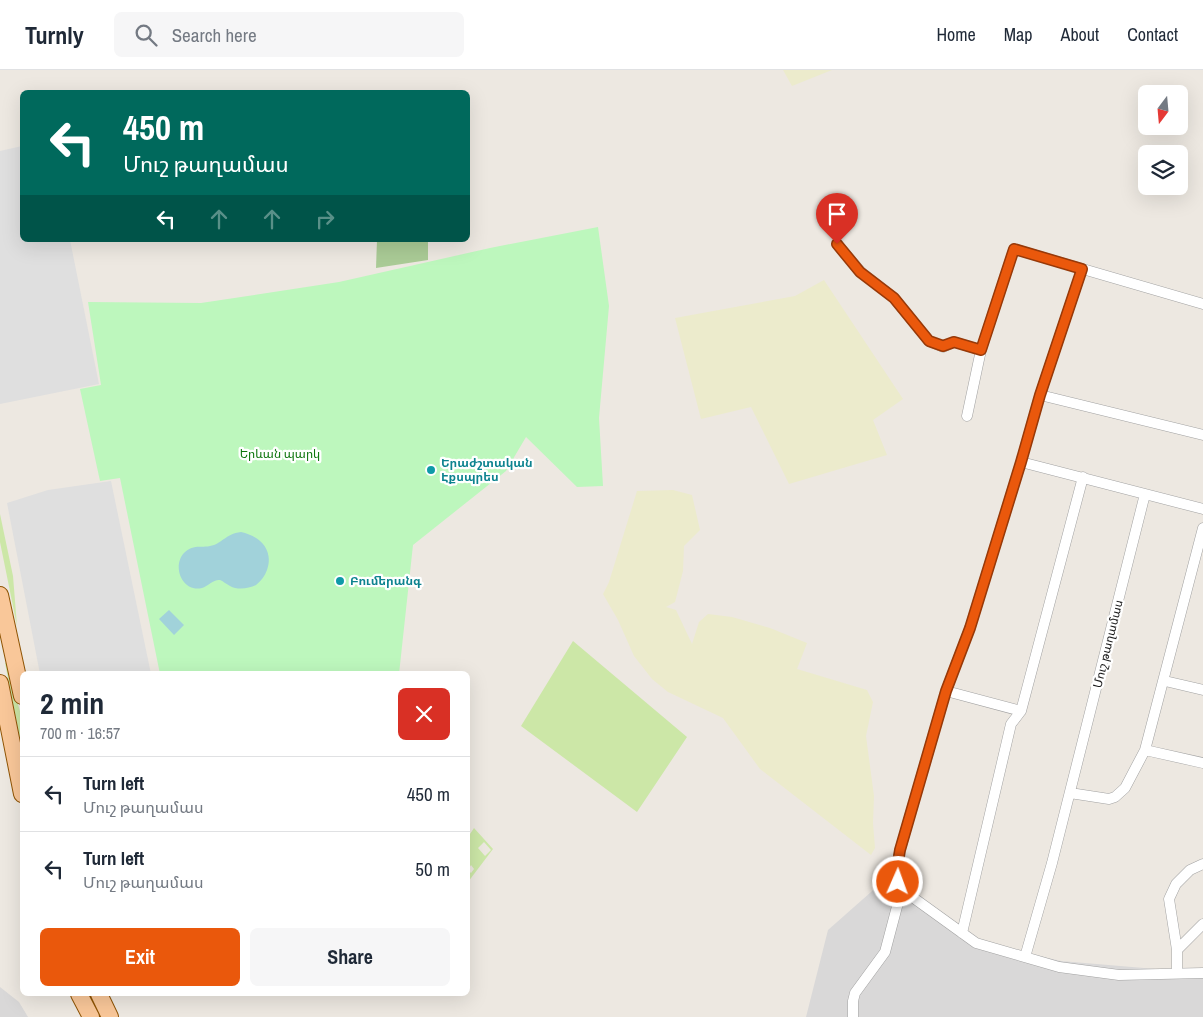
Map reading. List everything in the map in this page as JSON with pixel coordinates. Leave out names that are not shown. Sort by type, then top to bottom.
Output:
[{"type":"main road","points":[[0,595],[5,646],[18,673],[20,684]]},
{"type":"main road","points":[[0,684],[20,784]]},
{"type":"main road","points":[[0,724],[15,759]]},
{"type":"main road","points":[[80,996],[91,1017]]},
{"type":"main road","points":[[100,996],[110,1017]]},
{"type":"street","points":[[837,244],[860,272],[894,298],[929,341],[943,346],[954,342],[981,350]]},
{"type":"street","points":[[967,416],[981,350],[1014,249],[1203,304]]},
{"type":"street","points":[[1082,269],[1040,395],[970,628],[946,691],[900,850],[897,868],[898,882],[904,891],[976,943],[1059,967],[1119,975],[1203,973]]},
{"type":"street","points":[[1040,395],[1203,435]]},
{"type":"street","points":[[1021,462],[1203,509]]},
{"type":"street","points":[[962,933],[1011,724],[1021,711],[1083,477]]},
{"type":"street","name":"Մուշ թաղամաս","points":[[1025,957],[1052,863],[1145,494]]},
{"type":"street","points":[[1070,793],[1109,800],[1115,797],[1126,788],[1146,750],[1203,528]]},
{"type":"street","points":[[1164,680],[1203,690]]},
{"type":"street","points":[[946,691],[1021,711]]},
{"type":"street","points":[[1146,750],[1203,763]]},
{"type":"street","points":[[1176,973],[1177,950],[1169,899],[1176,884],[1190,870],[1203,864]]},
{"type":"street","points":[[853,1017],[855,993],[885,952],[899,898],[904,891]]},
{"type":"street","points":[[1177,950],[1203,924]]},
{"type":"shaded area","points":[[20,146],[20,242],[70,242],[99,384],[0,404],[0,151]]},
{"type":"shaded area","points":[[111,481],[150,671],[39,671],[7,503],[48,490]]},
{"type":"shaded area","points":[[888,877],[967,935],[1018,951],[1061,961],[1203,973],[1203,1017],[806,1017],[828,930]]},
{"type":"shaded area","points":[[0,987],[19,1002],[28,1017],[0,1017]]},
{"type":"green space","points":[[783,70],[832,70],[792,86]]},
{"type":"green space","name":"Երևան պարկ","points":[[598,227],[609,306],[599,418],[603,486],[577,487],[526,437],[506,471],[413,545],[399,671],[159,671],[120,478],[100,481],[80,389],[101,385],[88,302],[201,303],[339,282],[490,248]]},
{"type":"green space","points":[[377,242],[428,242],[428,260],[376,268]]},
{"type":"green space","points":[[824,280],[903,399],[873,420],[887,455],[789,484],[751,407],[701,419],[675,318],[795,296]]},
{"type":"green space","points":[[673,490],[692,495],[700,530],[684,546],[683,571],[675,602],[666,607],[676,610],[692,644],[699,622],[708,614],[732,617],[770,628],[807,643],[797,669],[867,690],[873,702],[866,736],[874,796],[873,823],[875,848],[871,855],[760,769],[723,718],[668,692],[652,679],[634,656],[618,620],[603,594],[609,582],[637,491]]},
{"type":"green space","points":[[0,514],[13,576],[17,626],[0,542]]},
{"type":"green space","points":[[573,641],[687,737],[637,812],[521,726]]},
{"type":"green space","points":[[8,662],[20,711],[20,741],[5,663]]},
{"type":"green space","points":[[474,828],[493,849],[470,879],[470,872],[474,869],[471,865],[470,867],[470,834]],"holes":[[[484,842],[491,850],[485,856],[478,848]]]},
{"type":"water","points":[[241,532],[254,537],[264,545],[269,556],[267,570],[256,585],[239,588],[218,580],[202,588],[195,588],[184,582],[179,570],[179,564],[185,552],[194,547],[214,545],[231,535]]},
{"type":"water","points":[[169,610],[184,625],[174,635],[159,619]]},
{"type":"place","name":"Երաժշտական Էքսպրես","points":[[431,470]]},
{"type":"place","name":"Բումերանգ","points":[[340,581]]},
{"type":"route","points":[[837,244],[860,272],[894,298],[929,341],[943,346],[954,342],[981,350],[1014,249],[1082,269],[1040,395],[970,628],[946,691],[900,850],[897,868],[898,882]]}]
